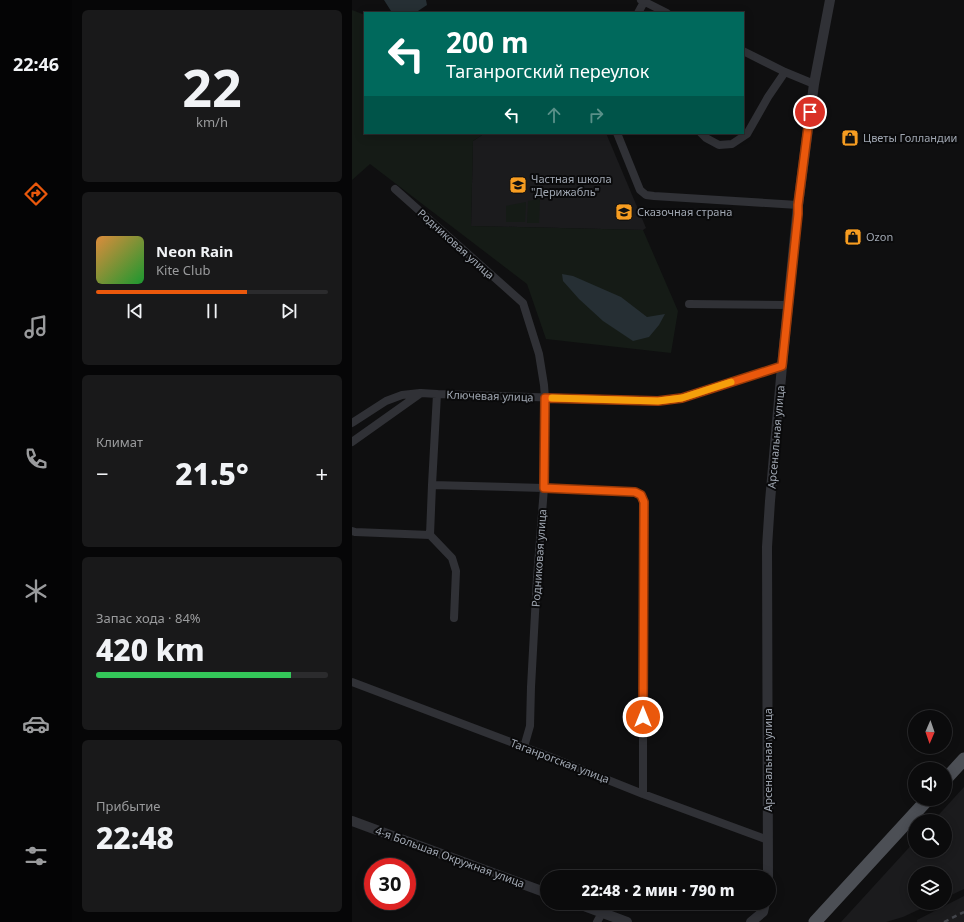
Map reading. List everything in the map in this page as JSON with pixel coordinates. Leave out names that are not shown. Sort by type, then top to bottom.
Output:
[{"type":"main road","points":[[952,772],[964,759]]},
{"type":"main road","points":[[952,784],[964,771]]},
{"type":"main road","points":[[826,922],[922,806]]},
{"type":"main road","points":[[924,814],[931,806]]},
{"type":"main road","points":[[815,922],[908,830]]},
{"type":"street","name":"Арсенальная улица","points":[[768,870],[767,547],[770,501],[798,205],[814,84],[830,0]]},
{"type":"street","points":[[638,12],[644,1],[665,12]]},
{"type":"street","points":[[744,52],[785,72],[814,84]]},
{"type":"street","points":[[702,134],[706,138],[720,145],[732,144],[747,134],[768,97],[785,72]]},
{"type":"street","points":[[618,134],[640,190],[646,195],[798,205]]},
{"type":"street","name":"Родниковая улица","points":[[395,189],[523,303],[539,354],[545,398],[544,488],[537,577],[530,726],[524,747]]},
{"type":"street","points":[[689,304],[788,305]]},
{"type":"street","name":"Ключевая улица","points":[[430,535],[437,394],[658,401],[682,398],[782,366]]},
{"type":"street","points":[[352,423],[386,401],[402,395],[421,393],[437,394]]},
{"type":"street","points":[[352,442],[421,393]]},
{"type":"street","points":[[432,485],[635,492],[641,495],[644,502],[643,794]]},
{"type":"street","points":[[352,531],[430,535],[452,558],[456,571],[454,618]]},
{"type":"street","name":"Таганрогская улица","points":[[352,682],[643,794],[768,840]]},
{"type":"street","name":"4-я Большая Окружная улица","points":[[352,821],[540,889]]},
{"type":"street","points":[[588,910],[600,917],[627,922]]},
{"type":"street","points":[[751,922],[764,912],[764,910]]},
{"type":"shaded area","points":[[384,0],[426,0],[427,5],[416,12],[391,11]]},
{"type":"shaded area","points":[[352,10],[364,15],[364,134],[484,134],[473,141],[471,226],[643,230],[678,311],[671,353],[546,339],[527,284],[370,164],[352,180]]},
{"type":"shaded area","name":"Частная школа \"Дерижабль\"","points":[[484,134],[606,134],[646,228],[643,230],[471,226],[473,141]]},
{"type":"shaded area","points":[[540,199],[539,223],[527,223],[528,201]]},
{"type":"shaded area","points":[[526,202],[525,222],[506,222],[506,206]]},
{"type":"shaded area","points":[[562,274],[573,276],[621,297],[647,317],[665,314],[659,325],[649,337],[633,341],[603,321],[579,299],[563,281]]},
{"type":"shaded area","points":[[964,787],[964,889],[952,895],[952,866],[908,866],[908,910],[918,910],[903,917],[886,922],[841,922],[908,849],[908,858],[952,858],[952,814],[939,814],[947,806],[952,806],[952,800]]},
{"type":"shaded area","points":[[964,896],[964,922],[917,922],[917,920],[937,910],[952,910],[952,902]]},
{"type":"railway","points":[[944,922],[964,912]]},
{"type":"slow traffic","points":[[552,398],[658,401],[682,398],[731,382]]},
{"type":"place","name":"Цветы Голландии","points":[[850,138]]},
{"type":"place","name":"Частная школа \"Дерижабль\"","points":[[518,185]]},
{"type":"place","name":"Сказочная страна","points":[[624,212]]},
{"type":"place","name":"Ozon","points":[[853,237]]},
{"type":"route","points":[[643,717],[644,502],[641,495],[635,492],[544,488],[545,398],[658,401],[682,398],[782,366],[798,205],[810,112]]}]
